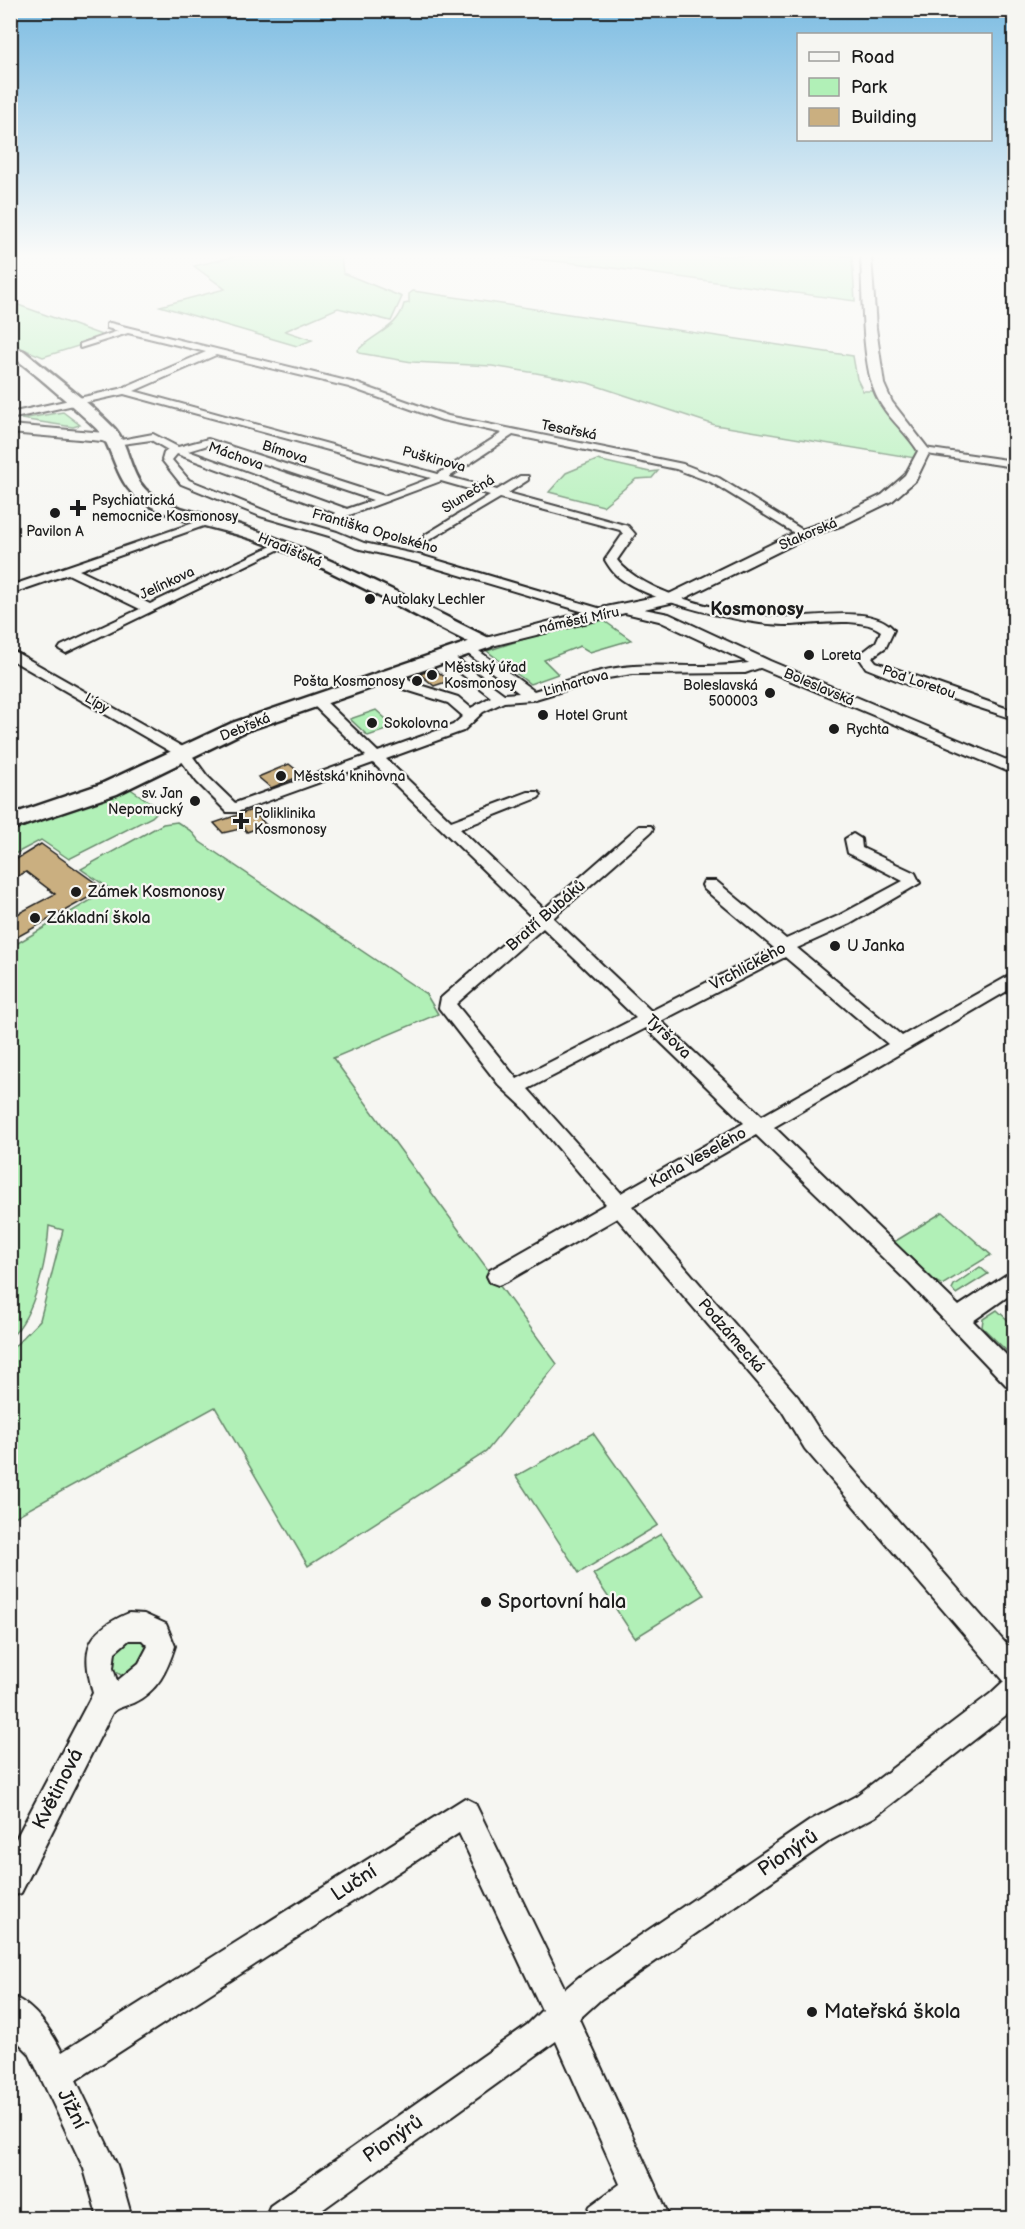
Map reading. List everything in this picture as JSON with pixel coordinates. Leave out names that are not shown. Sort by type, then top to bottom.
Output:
[{"type":"main road","name":"Hradišťská","points":[[26,360],[109,432],[115,442],[123,469],[139,492],[169,508],[282,545],[476,645]]},
{"type":"main road","name":"Debřská","points":[[10,824],[109,789],[239,727],[476,645]]},
{"type":"street","points":[[10,416],[124,391],[195,360]]},
{"type":"street","name":"Tesařská","points":[[252,360],[352,385],[446,418],[679,466],[715,480],[803,534]]},
{"type":"street","points":[[875,360],[877,382],[887,403],[917,438],[924,451],[1014,464]]},
{"type":"street","name":"Puškinova","points":[[124,391],[628,530],[629,534],[611,560],[613,567],[620,575],[674,598]]},
{"type":"street","points":[[10,429],[105,436],[115,442]]},
{"type":"street","points":[[317,530],[322,523],[442,477],[510,432]]},
{"type":"street","name":"Máchova","points":[[115,442],[153,437],[176,450],[347,513]]},
{"type":"street","points":[[176,450],[208,442],[235,440]]},
{"type":"street","name":"Bímova","points":[[208,442],[385,500]]},
{"type":"street","name":"Františka Opolského","points":[[176,450],[169,453],[167,460],[185,482],[264,514],[360,546],[419,559],[601,613]]},
{"type":"street","name":"Stakorská","points":[[674,598],[803,534],[838,522],[887,498],[911,477],[924,451]]},
{"type":"street","name":"Slunečná","points":[[429,537],[524,478]]},
{"type":"street","points":[[10,590],[211,520]]},
{"type":"street","name":"Jelínkova","points":[[66,649],[282,545]]},
{"type":"street","points":[[69,570],[148,608]]},
{"type":"street","points":[[663,617],[674,598]]},
{"type":"street","name":"náměstí Míru","points":[[476,645],[601,613],[674,598]]},
{"type":"street","name":"Pod Loretou","points":[[674,598],[758,618],[793,621],[811,618],[867,621],[883,625],[888,630],[880,644],[866,656],[871,665],[911,681],[1014,715]]},
{"type":"street","name":"Boleslavská","points":[[622,610],[663,617],[764,664],[1014,769]]},
{"type":"street","points":[[476,645],[532,696]]},
{"type":"street","name":"Lípy","points":[[10,653],[183,753]]},
{"type":"street","points":[[446,655],[501,698]]},
{"type":"street","name":"Linhartova","points":[[183,753],[202,779],[232,809],[458,728],[470,714],[501,698],[532,696],[600,675],[632,670],[745,669],[764,664]]},
{"type":"street","points":[[394,673],[408,686],[453,700],[470,714]]},
{"type":"street","name":"Tyršova","points":[[315,700],[760,1126],[958,1319],[1014,1378]]},
{"type":"street","points":[[450,827],[533,795]]},
{"type":"street","name":"Bratří Bubáků","points":[[447,1002],[645,829]]},
{"type":"street","name":"Vrchlického","points":[[515,1088],[786,949],[793,942],[844,920],[912,883],[909,878],[854,850],[853,839]]},
{"type":"street","points":[[710,885],[902,1046]]},
{"type":"street","name":"Karla Veselého","points":[[498,1276],[602,1218],[618,1204],[902,1046],[1014,979]]},
{"type":"street","name":"Podzámecká","points":[[447,1002],[448,1008],[515,1088],[532,1104],[790,1404],[813,1441],[993,1651],[1014,1672]]},
{"type":"street","points":[[958,1319],[1014,1281]]},
{"type":"street","name":"Pionýrů","points":[[282,2218],[538,2036],[590,1988],[821,1830],[866,1806],[1000,1704],[1014,1690]]},
{"type":"street","name":"Květinová","points":[[10,1882],[95,1717],[108,1697]]},
{"type":"street","name":"Luční","points":[[55,2075],[465,1813],[561,2015]]},
{"type":"street","name":"Jižní","points":[[10,2011],[40,2042],[100,2165],[115,2218]]},
{"type":"street","points":[[561,2015],[646,2204],[602,2218]]},
{"type":"green space","points":[[400,360],[854,360],[857,379],[863,391],[876,391],[923,451],[915,458],[715,425],[588,383],[536,373],[492,366]]},
{"type":"green space","points":[[63,412],[80,425],[73,427],[21,419]]},
{"type":"green space","points":[[597,460],[650,472],[658,471],[652,478],[636,479],[603,506],[549,492],[566,473]]},
{"type":"green space","points":[[603,620],[631,640],[590,652],[580,646],[544,660],[558,674],[530,684],[487,651],[555,629]]},
{"type":"green space","name":"Sokolovna","points":[[376,710],[395,727],[368,736],[350,719]]},
{"type":"green space","points":[[126,786],[160,809],[152,817],[69,859],[41,840],[11,856],[11,832]]},
{"type":"green space","points":[[177,822],[191,831],[200,842],[426,994],[438,1014],[333,1058],[557,1364],[486,1452],[308,1566],[215,1407],[11,1519],[11,1350],[40,1320],[63,1230],[49,1226],[46,1254],[33,1301],[27,1315],[11,1337],[11,947],[110,889],[81,869],[163,824]]},
{"type":"green space","points":[[943,1212],[991,1255],[942,1285],[894,1242]]},
{"type":"green space","points":[[980,1267],[988,1274],[956,1294],[952,1289],[954,1285]]},
{"type":"green space","points":[[997,1310],[1014,1326],[1014,1336],[1008,1341],[1014,1348],[1014,1358],[982,1327],[983,1319]]},
{"type":"green space","points":[[593,1433],[658,1525],[579,1573],[516,1476]]},
{"type":"green space","points":[[661,1534],[704,1595],[635,1638],[593,1574]]},
{"type":"green space","points":[[140,1634],[153,1651],[124,1677],[113,1670],[114,1646]]},
{"type":"building","points":[[435,669],[449,681],[434,686],[420,674]]},
{"type":"building","name":"Městská knihovna","points":[[289,764],[303,775],[271,788],[258,777]]},
{"type":"building","name":"Poliklinika Kosmonosy","points":[[252,810],[266,825],[247,832],[244,828],[223,833],[214,823]]},
{"type":"building","name":"Základní škola","points":[[41,844],[104,889],[10,941],[10,918],[55,894],[26,872],[10,880],[10,863]]},
{"type":"place","name":"Psychiatrická nemocnice Kosmonosy","points":[[78,508]]},
{"type":"place","name":"Pavilon A","points":[[55,513]]},
{"type":"place","name":"Autolaky Lechler","points":[[370,599]]},
{"type":"place","name":"Loreta","points":[[809,655]]},
{"type":"place","name":"Městský úřad Kosmonosy","points":[[432,675]]},
{"type":"place","name":"Pošta Kosmonosy","points":[[417,681]]},
{"type":"place","name":"Boleslavská 500003","points":[[770,693]]},
{"type":"place","name":"Hotel Grunt","points":[[543,715]]},
{"type":"place","name":"Sokolovna","points":[[372,723]]},
{"type":"place","name":"Rychta","points":[[834,729]]},
{"type":"place","name":"Městská knihovna","points":[[281,776]]},
{"type":"place","name":"sv. Jan Nepomucký","points":[[195,801]]},
{"type":"place","name":"Poliklinika Kosmonosy","points":[[241,821]]},
{"type":"place","name":"Zámek Kosmonosy","points":[[76,892]]},
{"type":"place","name":"Základní škola","points":[[35,918]]},
{"type":"place","name":"U Janka","points":[[835,946]]},
{"type":"place","name":"Sportovní hala","points":[[486,1602]]},
{"type":"place","name":"Mateřská škola","points":[[812,2012]]},
{"type":"district","name":"Kosmonosy","points":[[757,609]]}]
